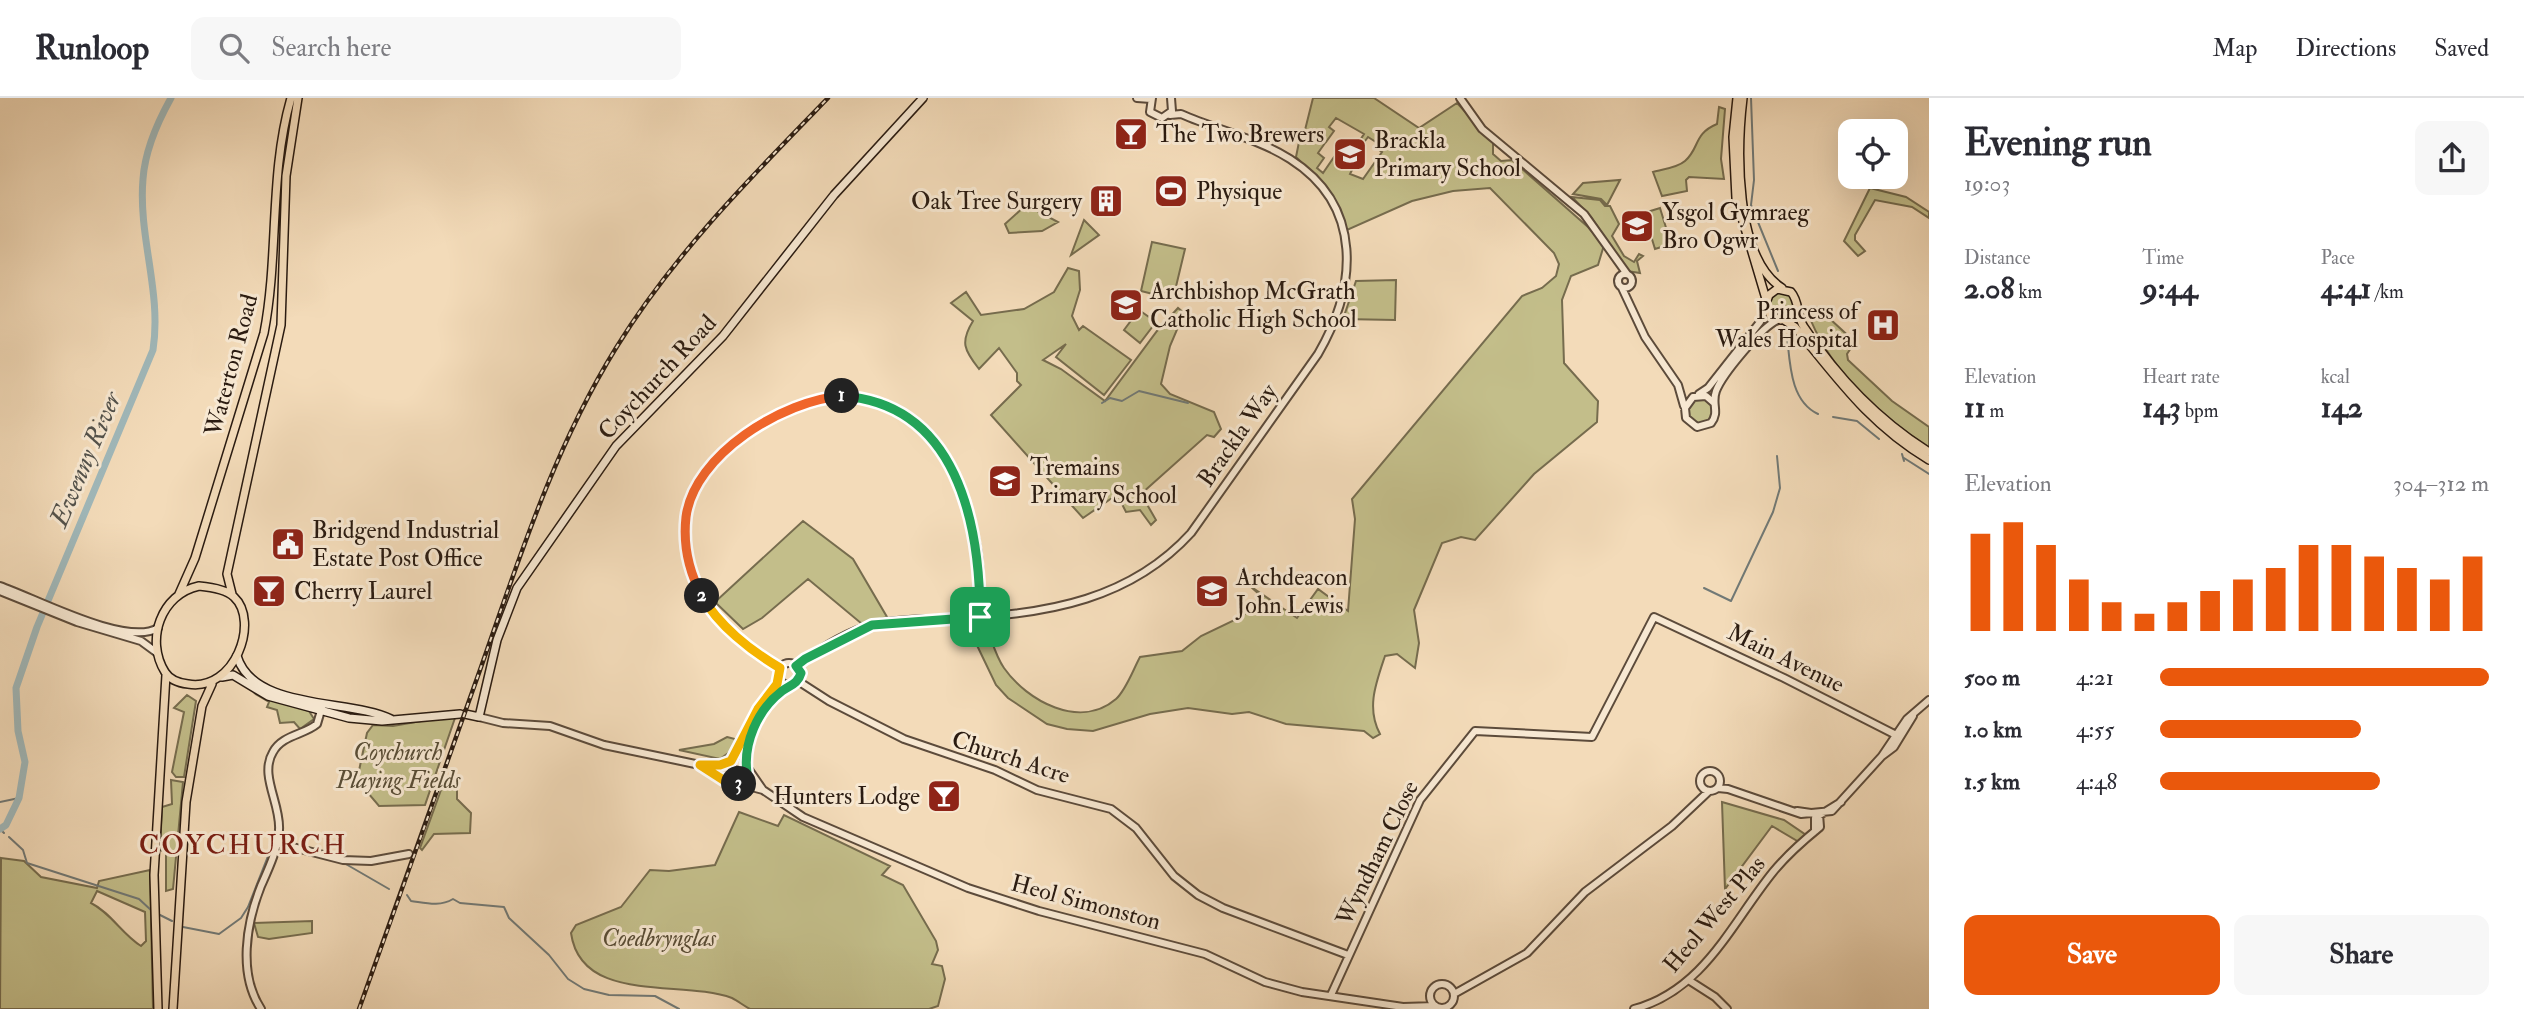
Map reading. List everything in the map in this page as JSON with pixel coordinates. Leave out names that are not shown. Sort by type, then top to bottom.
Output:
[{"type":"main road","name":"Waterton Road","points":[[178,594],[195,558],[264,333],[270,300],[278,171],[291,98]]},
{"type":"main road","name":"Waterton Road","points":[[232,594],[227,574],[281,326],[286,176],[289,140],[298,98]]},
{"type":"main road","name":"Coychurch Road","points":[[479,717],[497,640],[517,588],[616,446],[723,336],[834,195],[923,98]]},
{"type":"main road","points":[[1737,98],[1733,137],[1736,198],[1770,315],[1797,330],[1855,402],[1883,428],[1929,460]]},
{"type":"main road","points":[[1743,98],[1739,139],[1743,205],[1754,245],[1766,274],[1794,295],[1803,326],[1856,393],[1890,426],[1929,452]]},
{"type":"main road","points":[[1766,303],[1772,291],[1782,288]]},
{"type":"main road","points":[[1781,320],[1794,314],[1797,306]]},
{"type":"main road","points":[[158,1009],[155,875],[166,674],[156,652],[158,628],[167,607],[178,594],[199,586],[232,594],[239,603],[243,619],[237,656],[222,677],[212,684],[202,706],[186,802],[173,1009]]},
{"type":"main road","points":[[237,656],[244,673],[264,687],[321,708]]},
{"type":"main road","points":[[166,674],[184,684],[212,684]]},
{"type":"main road","points":[[222,677],[233,675],[268,696],[391,719],[463,714],[479,717]]},
{"type":"street","points":[[1460,98],[1479,127],[1576,206],[1596,228],[1632,284],[1633,305]]},
{"type":"street","points":[[1138,99],[1152,99],[1149,110],[1138,99]]},
{"type":"street","points":[[1170,114],[1171,100]]},
{"type":"street","name":"Brackla Way","points":[[1171,100],[1181,114]]},
{"type":"street","name":"Brackla Way","points":[[796,666],[838,640],[872,625],[980,617],[1074,603],[1128,584],[1153,570],[1175,551],[1201,520],[1333,328],[1344,298],[1348,261],[1340,221],[1321,188],[1298,164],[1272,149],[1181,114],[1156,118],[1149,110]]},
{"type":"street","points":[[1615,258],[1618,279],[1633,305],[1645,337],[1678,385],[1687,393],[1706,396],[1714,403]]},
{"type":"street","points":[[1618,279],[1627,274]]},
{"type":"street","points":[[1622,288],[1632,284]]},
{"type":"street","points":[[1685,408],[1689,400],[1708,388],[1758,326],[1766,303]]},
{"type":"street","points":[[1678,385],[1689,422],[1702,427],[1714,419],[1714,403],[1719,386],[1763,330],[1781,320]]},
{"type":"street","points":[[780,668],[746,643],[709,609],[691,572],[686,517],[701,479],[736,442],[770,418],[815,400],[842,396],[877,401],[906,415],[935,443],[957,480],[974,531],[979,563],[980,617]]},
{"type":"street","points":[[0,586],[54,610],[141,641],[156,652]]},
{"type":"street","points":[[0,591],[38,603]]},
{"type":"street","points":[[54,610],[136,633],[149,633],[158,628]]},
{"type":"street","name":"Main Avenue","points":[[1592,737],[1654,617],[1898,736]]},
{"type":"street","points":[[740,784],[746,778],[746,747],[754,729],[773,699],[798,681],[801,673],[796,666],[788,663],[780,668]]},
{"type":"street","points":[[725,780],[728,762],[779,678],[780,668]]},
{"type":"street","points":[[779,678],[791,686]]},
{"type":"street","name":"Church Acre","points":[[798,681],[829,701],[904,739],[993,770],[1037,790],[1111,809],[1136,828],[1174,876],[1198,895],[1223,908],[1348,955]]},
{"type":"street","points":[[1719,784],[1797,811],[1819,814],[1835,810],[1929,700]]},
{"type":"street","points":[[261,1009],[249,988],[247,973],[251,918],[277,843],[279,813],[268,774],[269,761],[275,748],[286,739],[315,727],[321,708]]},
{"type":"street","points":[[479,717],[503,723],[550,726],[604,745],[700,765],[728,762],[746,766]]},
{"type":"street","name":"Wyndham Close","points":[[1331,995],[1420,800],[1475,731],[1592,737]]},
{"type":"street","name":"Heol Simonston","points":[[700,765],[732,784],[763,790]]},
{"type":"street","name":"Heol Simonston","points":[[746,766],[763,790],[779,803],[826,828],[968,888],[1039,911],[1205,954],[1265,982],[1414,1007],[1435,1006]]},
{"type":"street","points":[[1694,803],[1701,785],[1700,779],[1707,771],[1717,773],[1719,784]]},
{"type":"street","points":[[1414,1007],[1440,985],[1453,991],[1527,953],[1585,892],[1672,825],[1694,803],[1719,784]]},
{"type":"street","points":[[1701,785],[1709,791]]},
{"type":"street","name":"Heol West Plas","points":[[1634,1009],[1662,1000],[1690,981],[1736,926],[1773,872],[1815,831],[1815,818],[1819,814]]},
{"type":"street","points":[[277,843],[343,860],[371,861],[410,854]]},
{"type":"street","points":[[1690,981],[1715,997],[1727,1009]]},
{"type":"street","points":[[1430,994],[1435,1006],[1443,1009],[1450,1006],[1453,991]]},
{"type":"green space","points":[[1313,98],[1374,98],[1419,128],[1457,103],[1493,141],[1493,154],[1501,161],[1512,160],[1588,227],[1604,245],[1598,265],[1571,276],[1562,300],[1564,363],[1598,401],[1597,422],[1534,474],[1475,540],[1461,537],[1442,543],[1414,610],[1419,643],[1415,668],[1397,654],[1385,656],[1373,705],[1380,734],[1373,738],[1364,731],[1286,724],[1249,712],[1232,714],[1188,708],[1150,714],[1093,731],[1047,724],[1008,698],[996,685],[973,637],[987,628],[1004,668],[1026,691],[1055,708],[1087,712],[1102,708],[1120,695],[1140,657],[1182,651],[1201,636],[1243,616],[1261,596],[1250,586],[1297,618],[1318,589],[1348,611],[1355,519],[1352,499],[1522,296],[1542,288],[1556,276],[1559,264],[1554,253],[1490,188],[1453,191],[1412,201],[1347,230],[1327,187],[1296,157],[1300,137],[1314,138],[1304,134]],"holes":[[[1336,118],[1364,134],[1353,151],[1356,153],[1368,137],[1379,144],[1376,148],[1382,152],[1363,179],[1350,174],[1353,168],[1347,158],[1345,161],[1334,157],[1323,173],[1317,168],[1324,158],[1318,153],[1325,143],[1321,140],[1326,142],[1334,131],[1329,127]]]},
{"type":"green space","points":[[1719,107],[1725,109],[1721,159],[1724,179],[1689,177],[1686,180],[1687,191],[1662,196],[1653,172],[1685,161],[1704,132],[1717,124]]},
{"type":"green space","points":[[1620,180],[1607,205],[1601,199],[1573,194],[1583,183]]},
{"type":"green space","points":[[1870,189],[1906,197],[1929,212],[1929,218],[1912,207],[1875,200],[1855,235],[1855,240],[1865,251],[1858,256],[1844,241]]},
{"type":"green space","points":[[1572,197],[1600,200],[1605,206],[1610,206],[1619,224],[1612,236],[1624,256],[1634,262],[1639,254],[1643,256],[1637,261],[1640,273],[1627,271],[1591,217]]},
{"type":"green space","points":[[1026,205],[1058,222],[1042,231],[1009,233],[1005,224]]},
{"type":"green space","points":[[1660,208],[1671,244],[1655,249],[1644,213]]},
{"type":"green space","points":[[1084,220],[1099,235],[1071,255]]},
{"type":"green space","points":[[1152,242],[1185,249],[1173,299],[1141,291]]},
{"type":"green space","points":[[1068,268],[1079,271],[1080,290],[1072,316],[1079,330],[1083,326],[1131,360],[1104,395],[1056,357],[1066,344],[1043,360],[1061,369],[1105,401],[1157,331],[1178,308],[1184,313],[1170,346],[1161,384],[1170,394],[1214,412],[1221,429],[1214,437],[1207,435],[1141,494],[1156,520],[1151,525],[1140,510],[1126,512],[1120,500],[1112,498],[1083,518],[991,415],[1021,385],[1017,381],[1017,373],[999,348],[979,369],[967,351],[965,340],[973,321],[951,303],[966,292],[981,315],[1024,309],[1054,292]]},
{"type":"green space","points":[[1396,280],[1395,320],[1343,319],[1356,281]]},
{"type":"green space","points":[[1782,291],[1791,295],[1795,304],[1791,313],[1782,317],[1773,313],[1769,304],[1773,295]]},
{"type":"green space","points":[[1817,307],[1855,342],[1847,354],[1848,360],[1892,401],[1929,427],[1929,448],[1892,421],[1843,373],[1817,334],[1808,313],[1811,308]]},
{"type":"green space","points":[[1139,310],[1156,322],[1140,343],[1124,330]]},
{"type":"green space","points":[[1700,398],[1709,402],[1713,411],[1709,420],[1700,424],[1691,420],[1687,411],[1691,402]]},
{"type":"green space","points":[[803,521],[853,559],[887,617],[862,624],[808,579],[762,618],[743,629],[715,602]]},
{"type":"green space","points":[[254,693],[309,711],[314,719],[300,729],[294,722],[280,723],[277,710],[267,707],[269,702]]},
{"type":"green space","points":[[187,695],[196,701],[184,777],[176,777],[172,772],[184,712],[174,708]]},
{"type":"green space","name":"Coychurch Playing Fields","points":[[444,717],[455,718],[425,805],[379,806],[357,780],[367,733],[373,725],[393,726]]},
{"type":"green space","points":[[727,737],[739,740],[731,751],[720,759],[679,750],[714,744]]},
{"type":"green space","points":[[171,780],[183,782],[173,889],[166,891],[166,852],[160,850],[162,807],[172,804]]},
{"type":"green space","points":[[448,783],[457,785],[457,799],[471,813],[470,833],[434,834],[422,850],[420,848],[441,790]]},
{"type":"green space","points":[[1722,802],[1784,820],[1806,835],[1799,842],[1772,826],[1725,889]]},
{"type":"green space","name":"Coedbrynglas","points":[[739,812],[778,826],[784,815],[890,866],[882,875],[903,885],[936,941],[938,950],[932,964],[942,966],[945,979],[938,1006],[929,1009],[750,1009],[732,998],[711,993],[636,985],[613,980],[593,971],[579,956],[571,933],[576,925],[621,907],[650,870],[669,871],[715,865]]},
{"type":"green space","points":[[1,858],[24,861],[41,877],[97,888],[99,881],[150,870],[153,1009],[0,1009]],"holes":[[[97,891],[145,912],[146,941],[141,946],[105,912],[91,903]]]},
{"type":"green space","points":[[312,921],[312,933],[269,939],[258,937],[254,923]]},
{"type":"waterway","name":"Ewenny River","points":[[0,829],[6,825],[19,798],[25,762],[18,731],[16,688],[37,627],[153,350],[155,307],[142,201],[143,179],[152,137],[171,98]]},
{"type":"waterway","points":[[1751,98],[1754,180],[1751,205],[1778,271]]},
{"type":"waterway","points":[[1787,336],[1797,391],[1809,408],[1818,414]]},
{"type":"waterway","points":[[1102,403],[1110,398],[1122,401],[1139,391],[1188,403]]},
{"type":"waterway","points":[[1833,417],[1857,421],[1879,439]]},
{"type":"waterway","points":[[1902,454],[1904,461]]},
{"type":"waterway","points":[[1704,588],[1731,601],[1773,512],[1780,488],[1777,456]]},
{"type":"waterway","points":[[1904,458],[1929,474]]},
{"type":"waterway","points":[[0,802],[19,798]]},
{"type":"waterway","name":"Ewenny River","points":[[0,829],[4,833]]},
{"type":"waterway","points":[[9,837],[23,850],[27,863],[139,899],[152,911]]},
{"type":"waterway","points":[[183,927],[219,934],[241,918],[248,907],[274,841]]},
{"type":"waterway","points":[[285,842],[296,845]]},
{"type":"waterway","points":[[344,863],[389,889]]},
{"type":"waterway","points":[[407,895],[411,901],[427,903],[438,904],[453,899],[460,903],[504,907],[509,918],[549,955],[568,979],[584,989],[609,995],[655,996],[679,1009]]},
{"type":"waterway","points":[[160,915],[172,921]]},
{"type":"railway","points":[[359,1009],[539,505],[594,386],[638,314],[662,281],[715,217],[828,98]]},
{"type":"place","name":"The Two Brewers","points":[[1131,134]]},
{"type":"place","name":"Brackla Primary School","points":[[1350,154]]},
{"type":"place","name":"Physique","points":[[1171,191]]},
{"type":"place","name":"Oak Tree Surgery","points":[[1106,201]]},
{"type":"place","name":"Ysgol Gymraeg Bro Ogwr","points":[[1637,226]]},
{"type":"place","name":"Archbishop McGrath Catholic High School","points":[[1126,305]]},
{"type":"place","name":"Princess of Wales Hospital","points":[[1883,325]]},
{"type":"place","name":"Tremains Primary School","points":[[1005,481]]},
{"type":"place","name":"Bridgend Industrial Estate Post Office","points":[[288,544]]},
{"type":"place","name":"Cherry Laurel","points":[[269,591]]},
{"type":"place","name":"Archdeacon John Lewis","points":[[1212,591]]},
{"type":"place","name":"Hunters Lodge","points":[[944,796]]},
{"type":"district","name":"COYCHURCH","points":[[243,844]]},
{"type":"route","points":[[842,396],[877,401],[897,409],[919,425],[948,463],[968,510],[979,563],[980,617],[872,625],[838,640],[796,666],[801,673],[798,681],[773,699],[746,747],[747,773],[744,781],[735,785],[728,783],[700,765],[720,765],[731,761],[758,709],[777,684],[780,668],[753,649],[709,609],[691,572],[686,545],[686,517],[701,479],[736,442],[770,418],[815,400],[842,396]]}]
